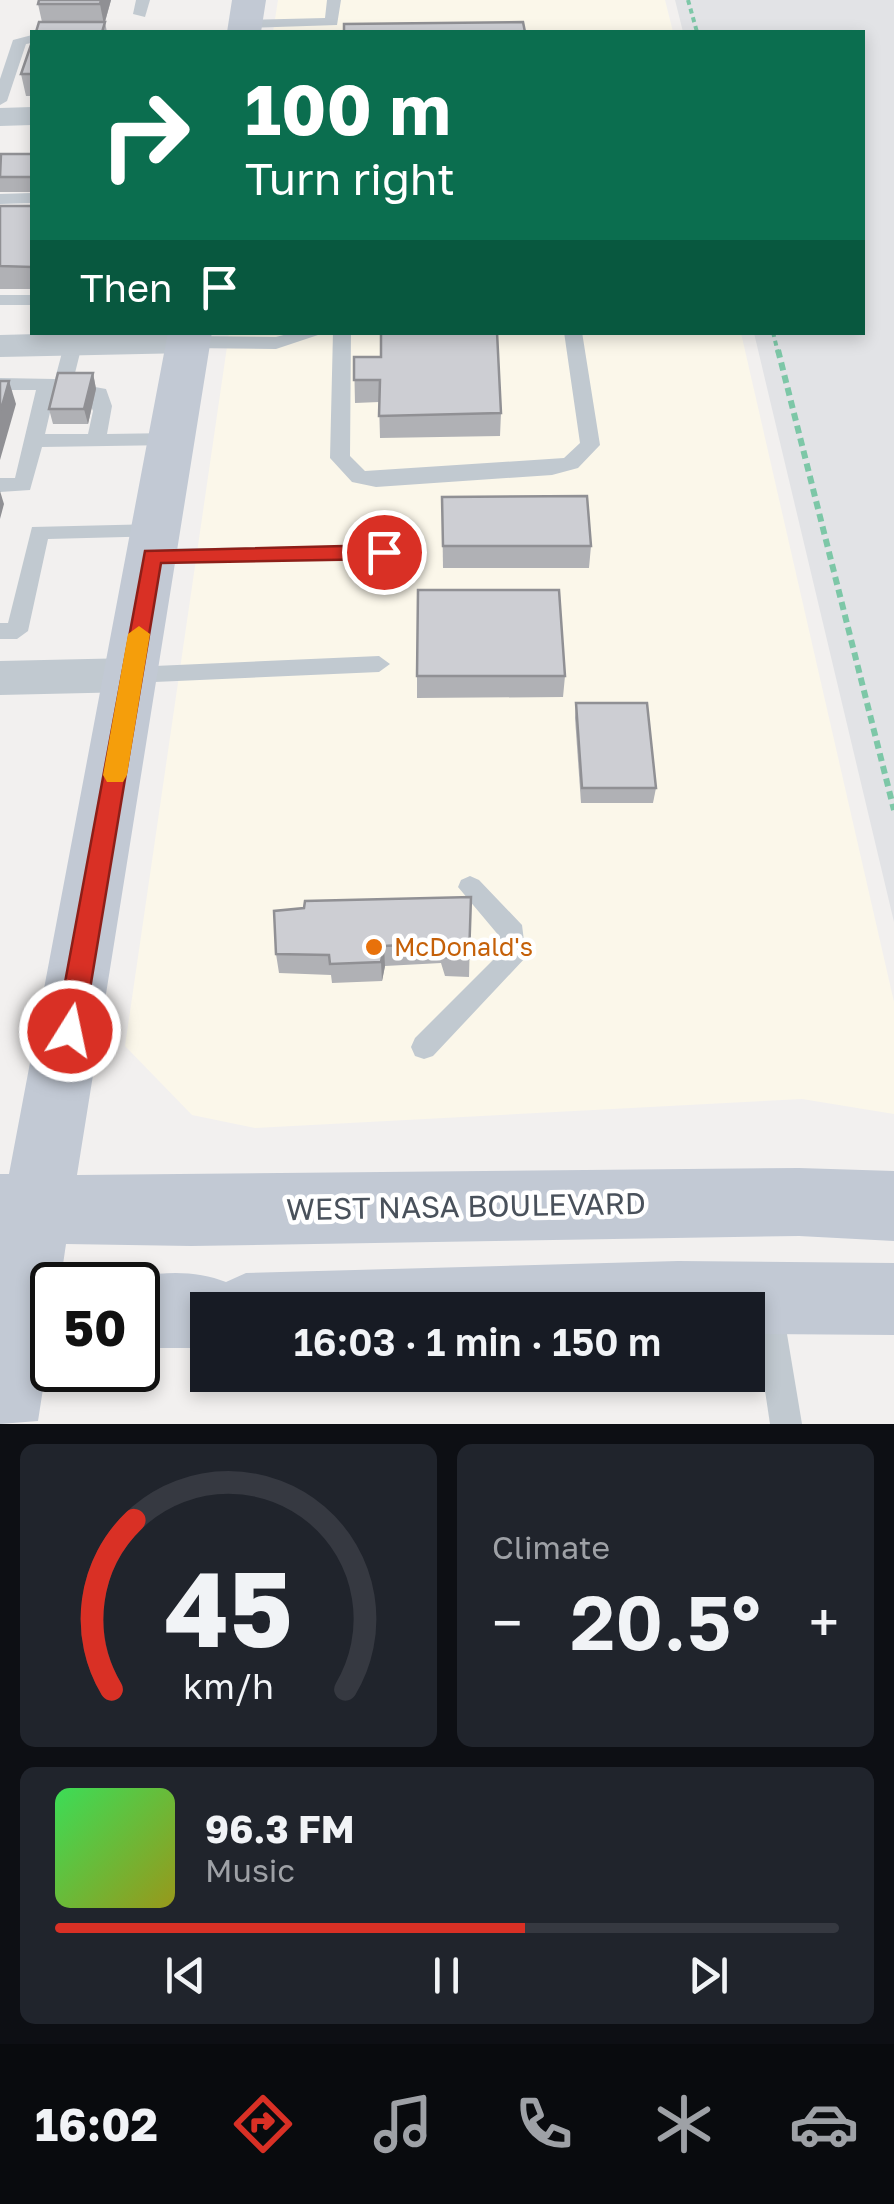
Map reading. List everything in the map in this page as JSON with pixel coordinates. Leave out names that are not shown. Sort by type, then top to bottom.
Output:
[{"type":"main road","points":[[0,1421],[24,1310],[19,1208],[132,675],[190,337]]},
{"type":"main road","name":"WEST NASA BOULEVARD","points":[[19,1208],[191,1211],[724,1203],[894,1206]]},
{"type":"main road","points":[[766,1297],[894,1299]]},
{"type":"main road","points":[[160,1311],[190,1311]]},
{"type":"street","points":[[0,117],[30,116]]},
{"type":"street","points":[[0,346],[190,337]]},
{"type":"street","points":[[0,678],[132,675]]},
{"type":"lane","points":[[246,19],[332,27],[334,0],[343,0]]},
{"type":"lane","points":[[0,101],[20,40],[30,40]]},
{"type":"lane","points":[[0,199],[30,198]]},
{"type":"lane","points":[[0,300],[30,300]]},
{"type":"lane","points":[[190,337],[276,343],[307,335]]},
{"type":"lane","points":[[342,335],[340,458],[359,478],[376,480],[552,468],[583,456],[590,445],[573,335]]},
{"type":"lane","points":[[0,485],[23,485],[34,441],[63,385],[73,344]]},
{"type":"lane","points":[[0,384],[52,403]]},
{"type":"lane","points":[[34,441],[94,413],[172,439]]},
{"type":"lane","points":[[0,631],[16,631],[39,532],[154,543],[384,552]]},
{"type":"lane","points":[[132,675],[378,664]]},
{"type":"lane","points":[[424,1047],[513,957],[513,932],[470,887]]},
{"type":"lane","points":[[766,1297],[786,1424]]},
{"type":"path","points":[[688,0],[696,30]]},
{"type":"path","points":[[774,335],[894,810]]},
{"type":"shaded area","points":[[278,0],[665,0],[672,30],[273,30]]},
{"type":"shaded area","points":[[675,0],[894,0],[894,922],[754,335],[865,335],[865,30],[682,30]]},
{"type":"shaded area","points":[[229,335],[741,335],[894,1002],[894,1114],[802,1099],[255,1128],[192,1115],[125,1046]]},
{"type":"building","points":[[39,0],[101,0],[100,4],[38,4]]},
{"type":"building","points":[[39,22],[105,22],[103,30],[37,30]]},
{"type":"building","points":[[523,22],[525,30],[344,30],[344,24]]},
{"type":"building","points":[[30,48],[30,74],[21,74]]},
{"type":"building","points":[[1,154],[30,154],[30,177],[0,177]]},
{"type":"building","points":[[0,206],[30,206],[30,267],[0,266]]},
{"type":"building","points":[[381,335],[497,335],[501,413],[379,416],[380,380],[354,380],[354,357],[381,357]]},
{"type":"building","points":[[58,373],[93,373],[84,409],[49,409]]},
{"type":"building","points":[[0,381],[9,381],[0,413]]},
{"type":"building","points":[[587,496],[591,546],[443,546],[442,497]]},
{"type":"building","points":[[418,590],[559,590],[565,676],[417,676]]},
{"type":"building","points":[[576,703],[647,703],[656,788],[582,788]]},
{"type":"building","name":"McDonald's","points":[[471,897],[469,958],[445,957],[441,943],[384,946],[381,962],[330,964],[329,955],[276,954],[274,911],[304,908],[305,901]]},
{"type":"slow traffic","points":[[115,775],[139,634]]},
{"type":"place","name":"McDonald's","points":[[374,947]]},
{"type":"route","points":[[70,1031],[152,556],[384,552]]}]
